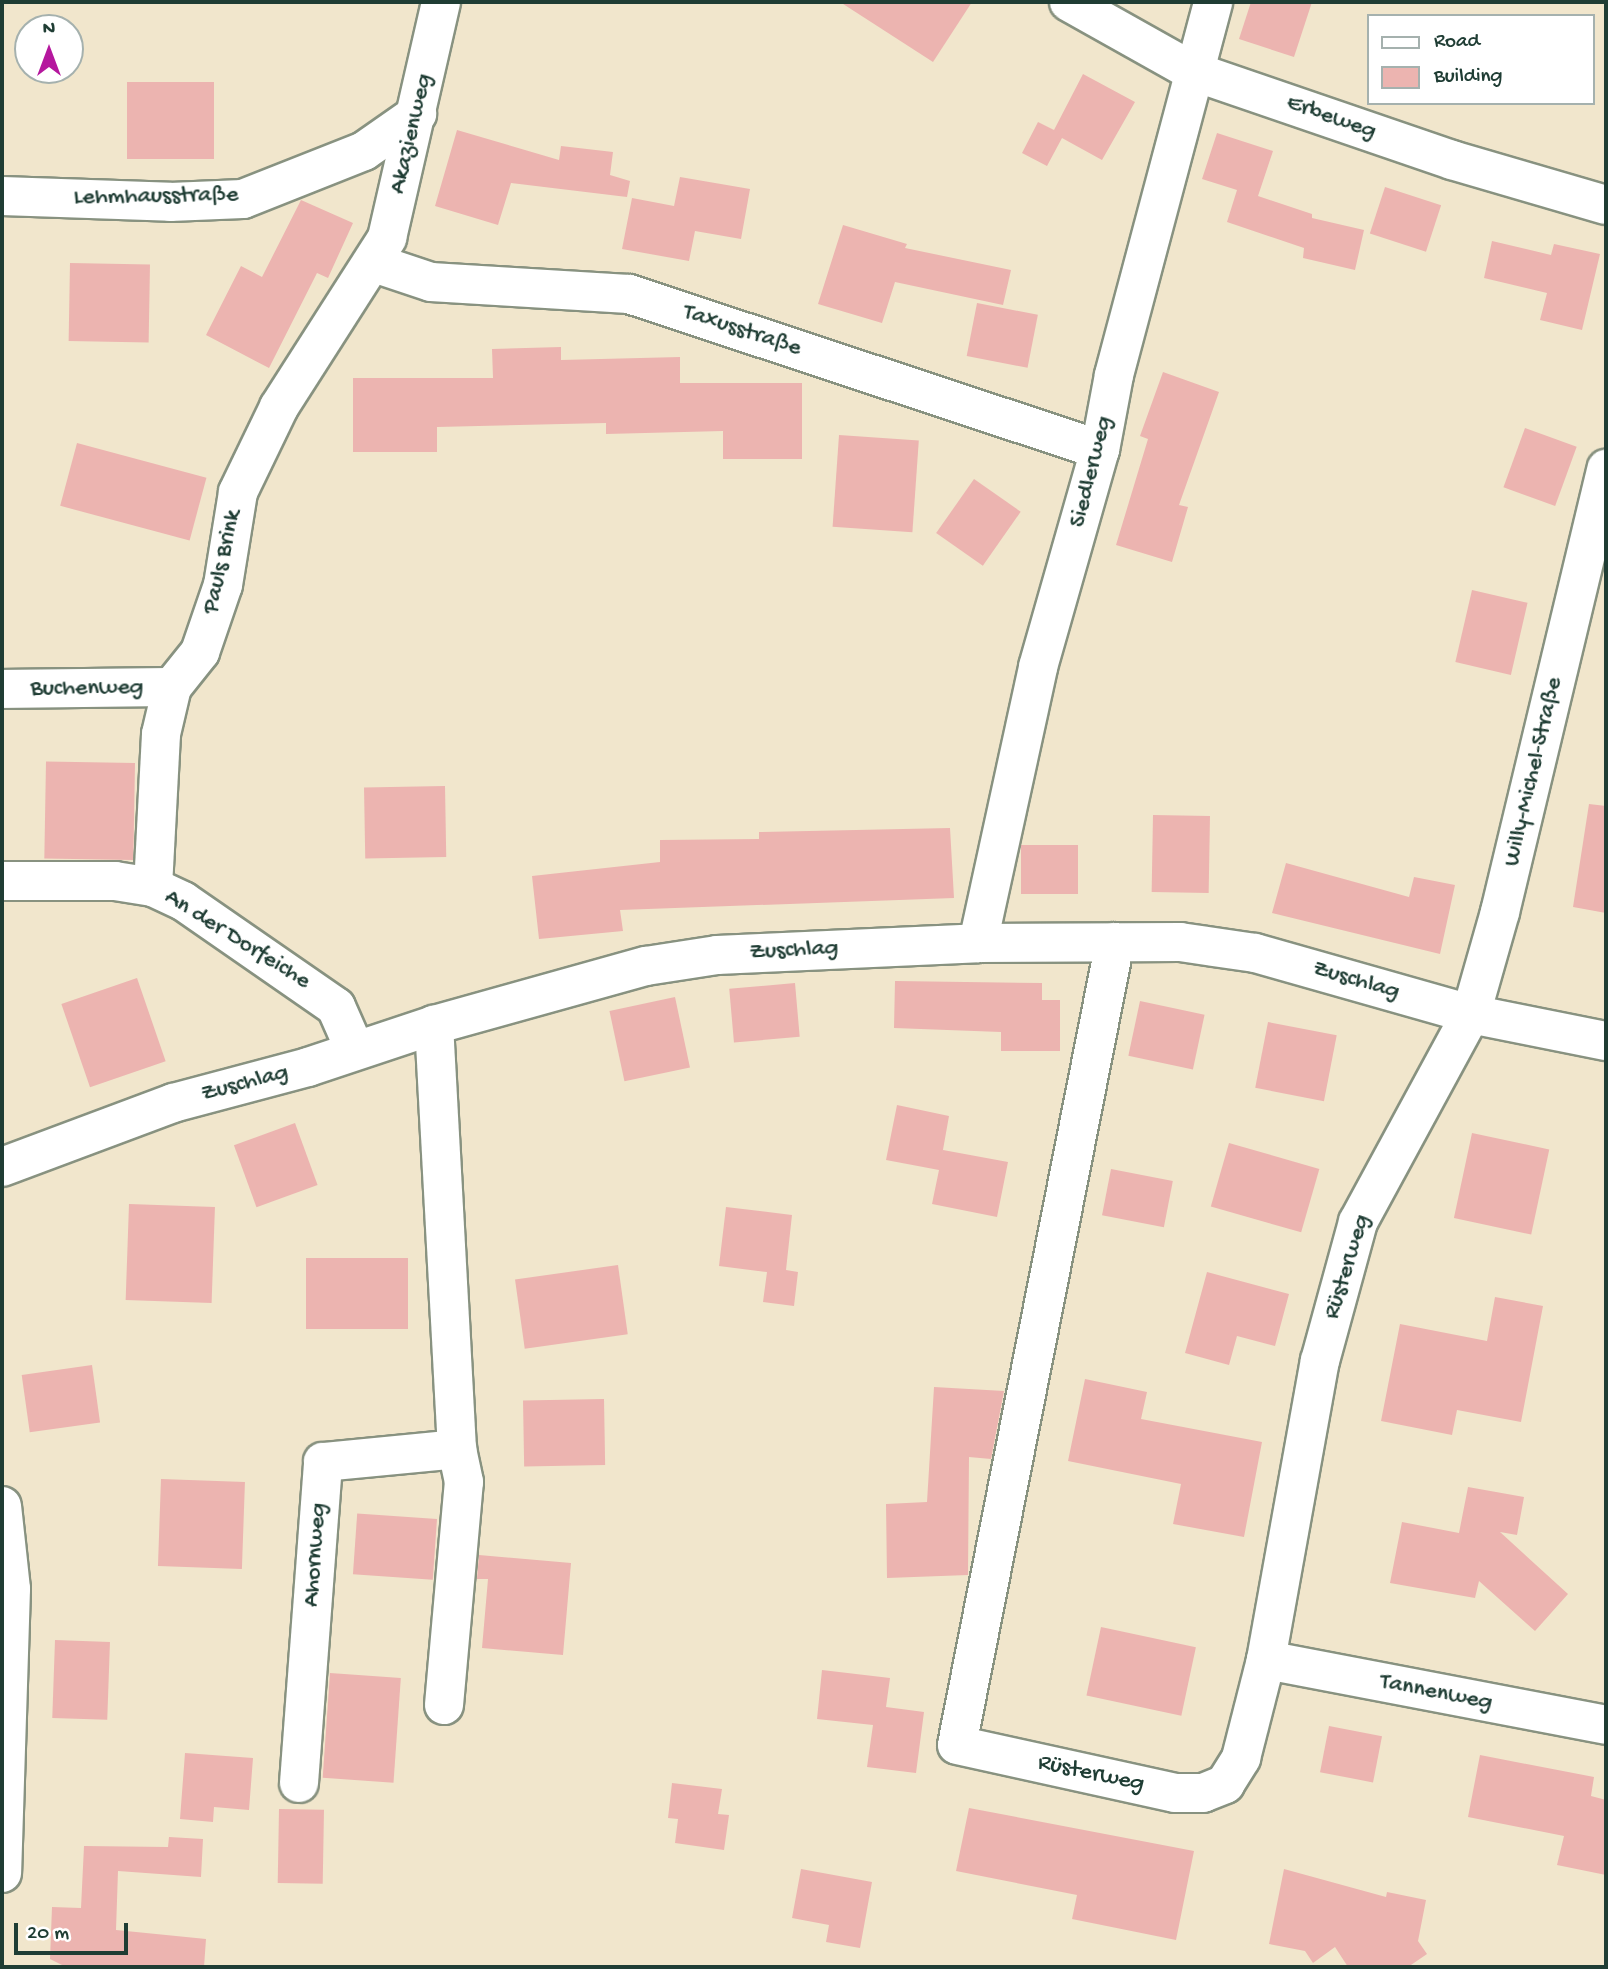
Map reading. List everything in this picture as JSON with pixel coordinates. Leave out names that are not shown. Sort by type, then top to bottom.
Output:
[{"type":"street","name":"Akazienweg","points":[[374,263],[387,238],[441,2]]},
{"type":"street","name":"Erbeweg","points":[[1069,2],[1192,71],[1452,160],[1606,205]]},
{"type":"street","name":"Siedlerweg","points":[[978,943],[1038,667],[1100,450],[1114,375],[1192,71],[1213,2]]},
{"type":"street","name":"Lehmhausstraße","points":[[2,196],[170,202],[243,199],[364,151],[417,114]]},
{"type":"street","name":"Taxusstraße","points":[[374,263],[431,282],[628,294],[1100,450]]},
{"type":"street","name":"Pauls Brink","points":[[153,887],[161,734],[172,687],[200,652],[223,585],[238,492],[279,407],[374,263]]},
{"type":"street","name":"Willy-Michel-Straße","points":[[1471,1014],[1599,530],[1606,470]]},
{"type":"street","name":"Buchenweg","points":[[2,690],[172,687]]},
{"type":"street","name":"An der Dorfeiche","points":[[2,881],[115,881],[153,887],[183,901],[313,987],[336,1007],[355,1050]]},
{"type":"street","name":"Rüsterweg","points":[[1115,942],[957,1745],[1175,1793],[1203,1793],[1226,1784],[1241,1758],[1266,1661],[1321,1362],[1358,1222],[1471,1014]]},
{"type":"street","name":"Zuschlag","points":[[2,1167],[173,1104],[434,1025],[646,966],[681,960],[978,943],[1181,942],[1255,953],[1471,1014],[1606,1041]]},
{"type":"street","points":[[434,1025],[457,1449],[464,1482],[444,1705]]},
{"type":"street","name":"Ahornweg","points":[[299,1783],[323,1462],[457,1449]]},
{"type":"street","points":[[2,1506],[11,1589],[2,1873]]},
{"type":"street","name":"Tannenweg","points":[[1266,1661],[1606,1725]]},
{"type":"building","points":[[840,2],[972,2],[933,62]]},
{"type":"building","points":[[1251,2],[1312,2],[1294,57],[1239,39]]},
{"type":"building","points":[[1083,74],[1135,102],[1102,160],[1062,138],[1047,166],[1022,153],[1038,122],[1054,130]]},
{"type":"building","points":[[127,82],[214,82],[214,159],[127,159]]},
{"type":"building","points":[[457,130],[559,160],[561,146],[613,152],[610,175],[630,181],[627,197],[511,183],[498,225],[435,206]]},
{"type":"building","points":[[1217,133],[1273,151],[1258,196],[1312,214],[1312,218],[1364,230],[1355,270],[1303,258],[1304,248],[1227,222],[1237,190],[1202,179]]},
{"type":"building","points":[[680,177],[750,189],[741,239],[695,231],[689,261],[622,249],[632,198],[674,206]]},
{"type":"building","points":[[1385,187],[1441,205],[1426,252],[1370,234]]},
{"type":"building","points":[[301,200],[353,223],[328,278],[317,273],[269,368],[206,335],[241,266],[262,277]]},
{"type":"building","points":[[843,225],[907,244],[905,248],[1011,270],[1003,305],[895,282],[882,323],[818,304]]},
{"type":"building","points":[[1492,241],[1551,255],[1554,244],[1600,254],[1582,330],[1540,320],[1547,293],[1484,278]]},
{"type":"building","points":[[70,263],[150,264],[149,342],[69,341]]},
{"type":"building","points":[[977,303],[1038,315],[1028,368],[967,356]]},
{"type":"building","points":[[561,347],[561,360],[680,357],[680,383],[802,383],[802,459],[723,459],[723,431],[606,434],[606,423],[437,427],[437,452],[353,452],[353,378],[493,378],[492,349]]},
{"type":"building","points":[[1163,372],[1219,392],[1179,505],[1188,507],[1172,562],[1116,545],[1148,439],[1140,436]]},
{"type":"building","points":[[1525,428],[1577,447],[1555,506],[1503,487]]},
{"type":"building","points":[[839,435],[919,441],[912,532],[833,527]]},
{"type":"building","points":[[77,443],[206,478],[190,540],[60,506]]},
{"type":"building","points":[[974,479],[1021,512],[983,566],[936,533]]},
{"type":"building","points":[[1472,590],[1528,603],[1511,675],[1455,662]]},
{"type":"building","points":[[46,761],[135,763],[133,860],[44,858]]},
{"type":"building","points":[[445,786],[446,857],[365,858],[364,787]]},
{"type":"building","points":[[1589,804],[1606,806],[1606,913],[1573,907]]},
{"type":"building","points":[[1153,815],[1210,816],[1209,893],[1152,892]]},
{"type":"building","points":[[950,828],[954,898],[620,910],[623,931],[539,939],[532,876],[660,862],[660,840],[759,839],[759,832]]},
{"type":"building","points":[[1021,845],[1078,845],[1078,894],[1021,894]]},
{"type":"building","points":[[1286,863],[1409,897],[1414,877],[1455,885],[1440,954],[1272,913]]},
{"type":"building","points":[[137,978],[166,1061],[90,1087],[61,1004]]},
{"type":"building","points":[[895,981],[1042,983],[1042,1000],[1060,1000],[1060,1051],[1001,1051],[1001,1032],[894,1028]]},
{"type":"building","points":[[795,983],[800,1037],[734,1043],[729,989]]},
{"type":"building","points":[[675,997],[690,1067],[624,1081],[609,1011]]},
{"type":"building","points":[[1140,1001],[1205,1015],[1193,1069],[1128,1056]]},
{"type":"building","points":[[1268,1022],[1337,1035],[1324,1101],[1255,1088]]},
{"type":"building","points":[[897,1105],[949,1116],[941,1161],[943,1150],[1008,1162],[997,1217],[932,1204],[939,1170],[886,1160]]},
{"type":"building","points":[[295,1123],[318,1185],[256,1207],[234,1145]]},
{"type":"building","points":[[1472,1133],[1549,1149],[1531,1235],[1454,1218]]},
{"type":"building","points":[[1229,1143],[1319,1169],[1301,1232],[1211,1206]]},
{"type":"building","points":[[1111,1169],[1173,1181],[1164,1227],[1102,1215]]},
{"type":"building","points":[[129,1204],[215,1207],[212,1303],[126,1300]]},
{"type":"building","points":[[726,1207],[792,1215],[786,1270],[798,1272],[794,1306],[763,1302],[767,1272],[719,1266]]},
{"type":"building","points":[[306,1258],[408,1258],[408,1329],[306,1329]]},
{"type":"building","points":[[618,1265],[628,1334],[525,1349],[515,1279]]},
{"type":"building","points":[[1207,1272],[1289,1294],[1275,1346],[1237,1336],[1229,1365],[1185,1353]]},
{"type":"building","points":[[1495,1297],[1543,1306],[1521,1422],[1457,1410],[1452,1435],[1381,1421],[1400,1324],[1487,1341]]},
{"type":"building","points":[[92,1365],[100,1422],[30,1432],[22,1375]]},
{"type":"building","points":[[1085,1379],[1147,1392],[1141,1419],[1262,1442],[1244,1537],[1173,1524],[1181,1484],[1068,1461]]},
{"type":"building","points":[[934,1387],[1004,1391],[991,1459],[969,1457],[968,1575],[887,1578],[886,1504],[927,1502]]},
{"type":"building","points":[[604,1399],[605,1465],[524,1466],[523,1400]]},
{"type":"building","points":[[161,1479],[245,1482],[242,1569],[158,1566]]},
{"type":"building","points":[[1468,1487],[1524,1497],[1517,1535],[1500,1532],[1568,1594],[1535,1631],[1479,1581],[1475,1598],[1390,1583],[1402,1522],[1459,1533]]},
{"type":"building","points":[[357,1513],[437,1519],[433,1580],[353,1574]]},
{"type":"building","points":[[479,1555],[571,1563],[563,1655],[482,1648],[488,1579],[477,1579]]},
{"type":"building","points":[[1101,1627],[1196,1647],[1181,1716],[1086,1695]]},
{"type":"building","points":[[55,1640],[110,1642],[107,1720],[52,1718]]},
{"type":"building","points":[[822,1670],[890,1678],[886,1707],[924,1712],[916,1773],[867,1767],[873,1725],[817,1719]]},
{"type":"building","points":[[330,1673],[401,1678],[394,1783],[323,1778]]},
{"type":"building","points":[[1329,1726],[1382,1736],[1373,1782],[1320,1772]]},
{"type":"building","points":[[185,1753],[253,1758],[249,1810],[214,1807],[213,1822],[180,1819]]},
{"type":"building","points":[[1480,1755],[1594,1777],[1591,1796],[1606,1800],[1606,1875],[1557,1865],[1564,1836],[1468,1817]]},
{"type":"building","points":[[672,1783],[722,1789],[718,1814],[729,1815],[724,1850],[675,1843],[678,1819],[668,1818]]},
{"type":"building","points":[[969,1808],[1194,1851],[1176,1940],[1072,1919],[1077,1895],[956,1871]]},
{"type":"building","points":[[279,1809],[324,1810],[323,1884],[278,1883]]},
{"type":"building","points":[[169,1837],[203,1839],[201,1877],[118,1871],[116,1930],[206,1939],[204,1967],[66,1967],[50,1959],[52,1907],[81,1908],[84,1846],[168,1847]]},
{"type":"building","points":[[801,1869],[872,1882],[860,1948],[826,1942],[829,1925],[792,1918]]},
{"type":"building","points":[[1284,1869],[1386,1897],[1387,1892],[1426,1900],[1418,1941],[1427,1954],[1408,1967],[1348,1967],[1335,1947],[1313,1963],[1305,1951],[1269,1944]]}]
